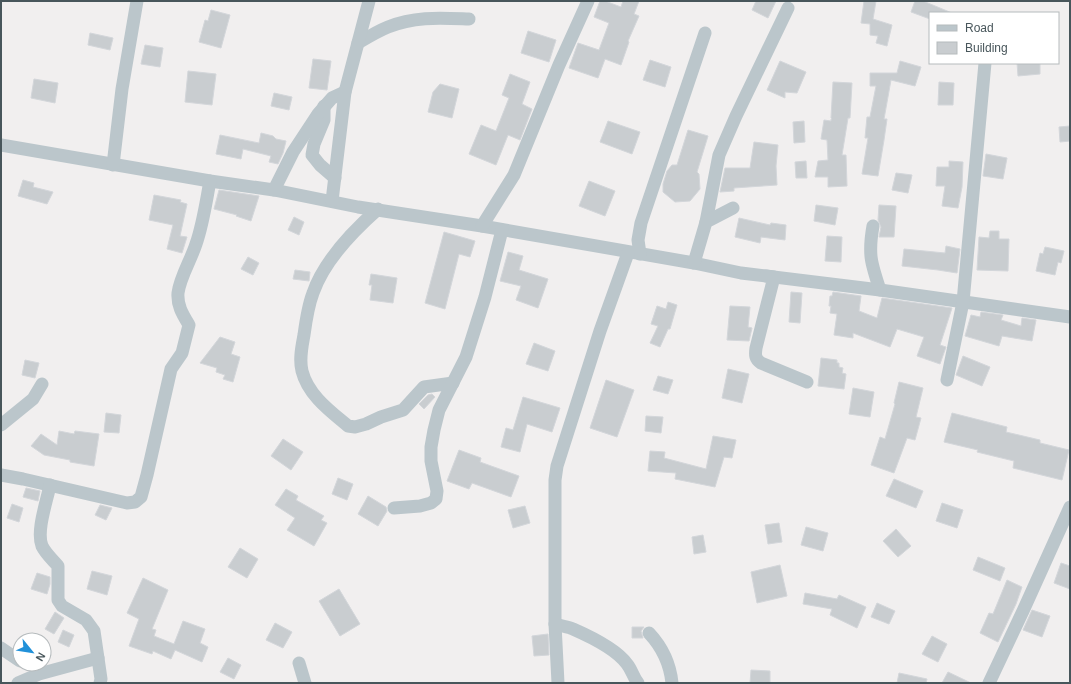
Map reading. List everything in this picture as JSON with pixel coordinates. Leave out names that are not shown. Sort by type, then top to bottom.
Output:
[{"type":"street","points":[[113,165],[122,89],[137,1]]},
{"type":"street","points":[[332,201],[345,92],[369,1]]},
{"type":"street","points":[[482,226],[514,175],[559,65],[588,1]]},
{"type":"street","points":[[694,263],[706,222],[720,155],[736,116],[788,8]]},
{"type":"street","points":[[358,43],[388,27],[411,20],[428,18],[469,19]]},
{"type":"street","points":[[558,683],[555,624],[555,480],[557,466],[600,331],[634,254],[641,223],[705,33]]},
{"type":"street","points":[[947,380],[963,302],[985,64]]},
{"type":"street","points":[[274,190],[293,152],[307,129],[324,106],[332,98],[345,92]]},
{"type":"street","points":[[324,106],[324,120],[314,144],[312,155],[320,165],[335,178]]},
{"type":"street","points":[[1,144],[113,165],[274,190],[482,226],[634,254],[694,263],[741,273],[880,290],[1070,317]]},
{"type":"street","points":[[1,475],[127,503],[135,502],[141,497],[171,369],[182,354],[189,324],[181,312],[178,293],[181,280],[192,256],[199,235],[210,181]]},
{"type":"street","points":[[706,222],[733,208]]},
{"type":"street","points":[[378,209],[345,241],[318,281],[313,292],[306,320],[301,356],[302,372],[316,398],[348,426],[355,427],[403,410],[424,388],[453,383]]},
{"type":"street","points":[[873,226],[870,251],[871,263],[880,290]]},
{"type":"street","points":[[394,508],[431,503],[436,499],[437,492],[431,461],[431,447],[434,430],[439,410],[466,357],[476,327],[502,230]]},
{"type":"street","points":[[741,273],[774,277],[756,348],[755,355],[757,360],[807,382]]},
{"type":"street","points":[[1,425],[33,399],[42,384]]},
{"type":"street","points":[[50,485],[40,538],[47,554],[58,566],[58,600],[62,606],[86,620],[94,631],[101,679],[100,683]]},
{"type":"street","points":[[989,683],[1070,507]]},
{"type":"street","points":[[555,624],[572,628],[621,657],[638,683]]},
{"type":"street","points":[[649,633],[664,651],[671,674],[672,683]]},
{"type":"street","points":[[1,648],[12,656]]},
{"type":"street","points":[[18,683],[39,674],[98,658]]},
{"type":"street","points":[[299,662],[305,683]]},
{"type":"building","points":[[600,1],[605,1],[621,7],[623,1],[639,1],[634,14],[639,16],[628,41],[629,42],[621,65],[605,59],[598,78],[569,68],[578,43],[599,50],[609,23],[594,17]]},
{"type":"building","points":[[756,1],[776,1],[768,18],[752,10]]},
{"type":"building","points":[[864,1],[876,1],[873,19],[892,25],[887,46],[876,43],[878,36],[870,35],[870,24],[861,23]]},
{"type":"building","points":[[915,1],[923,1],[950,12],[929,12],[929,19],[911,12]]},
{"type":"building","points":[[211,10],[230,15],[221,48],[199,42],[205,20],[208,21]]},
{"type":"building","points":[[528,31],[556,40],[549,62],[521,53]]},
{"type":"building","points":[[90,33],[113,38],[110,50],[88,45]]},
{"type":"building","points":[[145,45],[163,48],[160,67],[141,64]]},
{"type":"building","points":[[313,59],[331,61],[327,90],[309,88]]},
{"type":"building","points":[[650,60],[671,67],[665,87],[643,80]]},
{"type":"building","points":[[780,61],[806,72],[797,93],[785,92],[785,98],[767,90]]},
{"type":"building","points":[[900,61],[921,67],[915,86],[891,80],[884,119],[887,119],[878,176],[862,174],[868,138],[865,138],[867,117],[870,117],[876,86],[870,86],[870,73],[897,73]]},
{"type":"building","points":[[1017,64],[1040,64],[1040,74],[1018,76]]},
{"type":"building","points":[[188,71],[216,74],[212,105],[185,102]]},
{"type":"building","points":[[510,74],[530,82],[522,104],[532,109],[520,140],[508,135],[496,165],[469,154],[481,125],[496,131],[509,98],[502,95]]},
{"type":"building","points":[[34,79],[58,83],[55,103],[31,98]]},
{"type":"building","points":[[833,82],[852,83],[850,118],[848,118],[842,155],[846,155],[847,186],[828,187],[828,177],[815,177],[818,161],[828,160],[827,140],[821,139],[824,120],[831,121],[832,119]]},
{"type":"building","points":[[939,82],[954,83],[953,105],[938,105]]},
{"type":"building","points":[[440,84],[459,89],[452,118],[428,112],[433,92]]},
{"type":"building","points":[[274,93],[292,97],[289,110],[271,106]]},
{"type":"building","points":[[608,121],[640,132],[632,154],[600,142]]},
{"type":"building","points":[[804,121],[805,142],[794,143],[793,122]]},
{"type":"building","points":[[1070,126],[1070,141],[1060,142],[1059,127]]},
{"type":"building","points":[[688,130],[708,136],[697,172],[699,174],[700,189],[690,201],[675,202],[663,192],[663,184],[667,171],[672,165],[677,165]]},
{"type":"building","points":[[261,133],[286,141],[278,164],[269,162],[271,156],[243,149],[241,159],[216,154],[220,135],[259,143]]},
{"type":"building","points":[[754,142],[778,145],[776,166],[777,185],[734,188],[734,191],[720,192],[725,168],[750,168]]},
{"type":"building","points":[[986,154],[1007,158],[1003,179],[983,176]]},
{"type":"building","points":[[806,161],[807,178],[796,178],[795,162]]},
{"type":"building","points":[[949,161],[963,162],[962,187],[958,208],[942,206],[945,186],[936,186],[937,167],[949,167]]},
{"type":"building","points":[[896,173],[912,175],[908,193],[892,190]]},
{"type":"building","points":[[23,180],[34,183],[33,187],[53,192],[47,204],[18,196]]},
{"type":"building","points":[[589,181],[615,191],[605,216],[579,206]]},
{"type":"building","points":[[219,190],[259,196],[251,221],[236,216],[237,215],[214,209]]},
{"type":"building","points":[[154,195],[181,200],[180,202],[187,204],[180,236],[187,237],[182,253],[167,249],[173,225],[149,220]]},
{"type":"building","points":[[816,205],[838,208],[835,225],[814,221]]},
{"type":"building","points":[[879,205],[896,206],[894,237],[879,237],[881,227],[878,220]]},
{"type":"building","points":[[294,217],[304,222],[299,235],[288,230]]},
{"type":"building","points":[[739,218],[770,225],[771,223],[786,225],[785,240],[761,237],[760,243],[735,237]]},
{"type":"building","points":[[990,231],[999,231],[999,239],[1009,239],[1008,271],[977,270],[979,237],[989,238]]},
{"type":"building","points":[[444,232],[475,241],[470,257],[459,254],[445,309],[425,303]]},
{"type":"building","points":[[827,236],[842,237],[841,262],[825,261]]},
{"type":"building","points":[[946,246],[960,249],[957,273],[902,266],[904,249],[945,253]]},
{"type":"building","points":[[1045,247],[1064,251],[1061,263],[1058,262],[1055,275],[1036,271],[1040,253],[1043,254]]},
{"type":"building","points":[[508,252],[523,256],[519,270],[548,279],[538,308],[516,300],[521,286],[500,281]]},
{"type":"building","points":[[248,257],[259,263],[253,275],[241,269]]},
{"type":"building","points":[[295,270],[310,272],[309,281],[293,279]]},
{"type":"building","points":[[371,274],[397,278],[393,303],[370,300],[372,285],[369,285]]},
{"type":"building","points":[[791,292],[802,293],[800,323],[789,322]]},
{"type":"building","points":[[833,292],[861,296],[859,311],[877,318],[882,298],[952,308],[940,345],[946,347],[940,364],[917,356],[924,337],[897,329],[890,347],[853,333],[853,338],[834,335],[837,314],[830,313],[831,306],[829,306],[830,296],[832,296]]},
{"type":"building","points":[[668,302],[677,305],[670,329],[668,329],[660,347],[650,343],[658,326],[651,324],[657,306],[666,309]]},
{"type":"building","points":[[730,306],[750,307],[748,327],[752,328],[749,341],[727,340]]},
{"type":"building","points":[[981,312],[1003,315],[1001,320],[1021,326],[1022,318],[1036,320],[1032,341],[1002,336],[999,346],[965,336],[971,315],[980,317]]},
{"type":"building","points":[[220,337],[235,342],[231,354],[240,357],[233,382],[223,379],[225,375],[216,372],[217,368],[200,363]]},
{"type":"building","points":[[534,343],[555,351],[548,371],[526,364]]},
{"type":"building","points":[[963,356],[990,367],[982,386],[956,375]]},
{"type":"building","points":[[821,358],[837,360],[839,367],[843,368],[842,373],[846,374],[844,389],[818,386]]},
{"type":"building","points":[[25,360],[39,363],[35,378],[22,375]]},
{"type":"building","points":[[728,369],[749,374],[742,403],[722,398]]},
{"type":"building","points":[[658,376],[673,380],[668,394],[653,390]]},
{"type":"building","points":[[606,380],[634,390],[617,437],[590,428]]},
{"type":"building","points":[[899,382],[923,388],[916,417],[921,418],[915,440],[907,438],[894,473],[871,465],[880,437],[885,439],[895,404]]},
{"type":"building","points":[[853,388],[874,392],[870,417],[849,414]]},
{"type":"building","points":[[432,394],[435,397],[424,409],[419,404],[428,395]]},
{"type":"building","points":[[523,397],[560,408],[552,432],[527,424],[520,452],[501,447],[506,428],[513,430]]},
{"type":"building","points":[[106,413],[121,415],[119,433],[104,432]]},
{"type":"building","points":[[952,413],[1007,427],[1006,432],[1040,440],[1040,443],[1069,450],[1062,480],[1013,468],[1014,461],[944,442]]},
{"type":"building","points":[[646,416],[663,417],[661,433],[645,431]]},
{"type":"building","points":[[59,431],[74,434],[75,431],[99,434],[94,466],[70,462],[70,460],[44,455],[31,446],[41,434],[57,445]]},
{"type":"building","points":[[713,436],[736,440],[732,458],[724,457],[715,487],[675,479],[676,473],[648,471],[650,451],[665,452],[664,458],[706,469]]},
{"type":"building","points":[[283,439],[303,452],[291,470],[271,456]]},
{"type":"building","points":[[459,450],[481,458],[480,462],[519,476],[511,497],[472,483],[469,489],[447,481]]},
{"type":"building","points":[[338,478],[353,484],[347,500],[332,494]]},
{"type":"building","points":[[894,479],[923,491],[916,508],[886,496]]},
{"type":"building","points":[[26,488],[40,491],[38,501],[23,497]]},
{"type":"building","points":[[286,489],[298,496],[296,500],[324,516],[321,520],[327,523],[314,546],[287,530],[295,518],[275,505]]},
{"type":"building","points":[[368,496],[386,507],[387,511],[378,526],[358,514]]},
{"type":"building","points":[[942,503],[963,510],[957,528],[936,521]]},
{"type":"building","points":[[12,504],[23,508],[19,522],[7,518]]},
{"type":"building","points":[[100,505],[112,508],[106,520],[95,515]]},
{"type":"building","points":[[525,506],[530,523],[513,528],[508,510]]},
{"type":"building","points":[[779,523],[782,542],[768,544],[765,525]]},
{"type":"building","points":[[806,527],[828,533],[823,551],[801,545]]},
{"type":"building","points":[[896,529],[911,546],[898,557],[883,541]]},
{"type":"building","points":[[703,535],[706,552],[694,554],[692,537]]},
{"type":"building","points":[[240,548],[258,559],[247,578],[228,567]]},
{"type":"building","points":[[978,557],[1005,568],[1000,581],[973,570]]},
{"type":"building","points":[[1061,563],[1070,566],[1070,589],[1054,583]]},
{"type":"building","points":[[780,565],[787,596],[757,603],[751,572]]},
{"type":"building","points":[[92,571],[112,576],[107,595],[87,589]]},
{"type":"building","points":[[37,573],[50,577],[50,584],[47,594],[31,589]]},
{"type":"building","points":[[143,578],[168,590],[152,629],[156,630],[154,636],[174,644],[183,621],[205,629],[200,643],[208,647],[202,662],[175,650],[171,659],[153,651],[152,654],[129,646],[139,619],[127,613]]},
{"type":"building","points":[[1007,580],[1022,587],[1016,604],[998,642],[980,633],[989,613],[993,614]]},
{"type":"building","points":[[339,589],[360,624],[340,636],[319,601]]},
{"type":"building","points":[[805,593],[837,599],[839,595],[866,607],[857,628],[830,615],[832,609],[803,604]]},
{"type":"building","points":[[877,603],[895,611],[889,624],[871,617]]},
{"type":"building","points":[[1032,610],[1050,616],[1042,637],[1023,630]]},
{"type":"building","points":[[55,612],[64,618],[54,634],[45,629]]},
{"type":"building","points":[[275,623],[292,632],[283,648],[266,640]]},
{"type":"building","points":[[632,627],[644,627],[641,631],[643,638],[632,638]]},
{"type":"building","points":[[63,630],[74,635],[69,647],[58,642]]},
{"type":"building","points":[[548,634],[549,655],[534,656],[532,636]]},
{"type":"building","points":[[932,636],[947,644],[938,662],[922,654]]},
{"type":"building","points":[[228,658],[241,665],[234,679],[220,672]]},
{"type":"building","points":[[751,670],[770,671],[770,683],[750,683]]},
{"type":"building","points":[[948,672],[971,683],[942,683]]},
{"type":"building","points":[[899,673],[927,679],[926,683],[897,683]]}]
